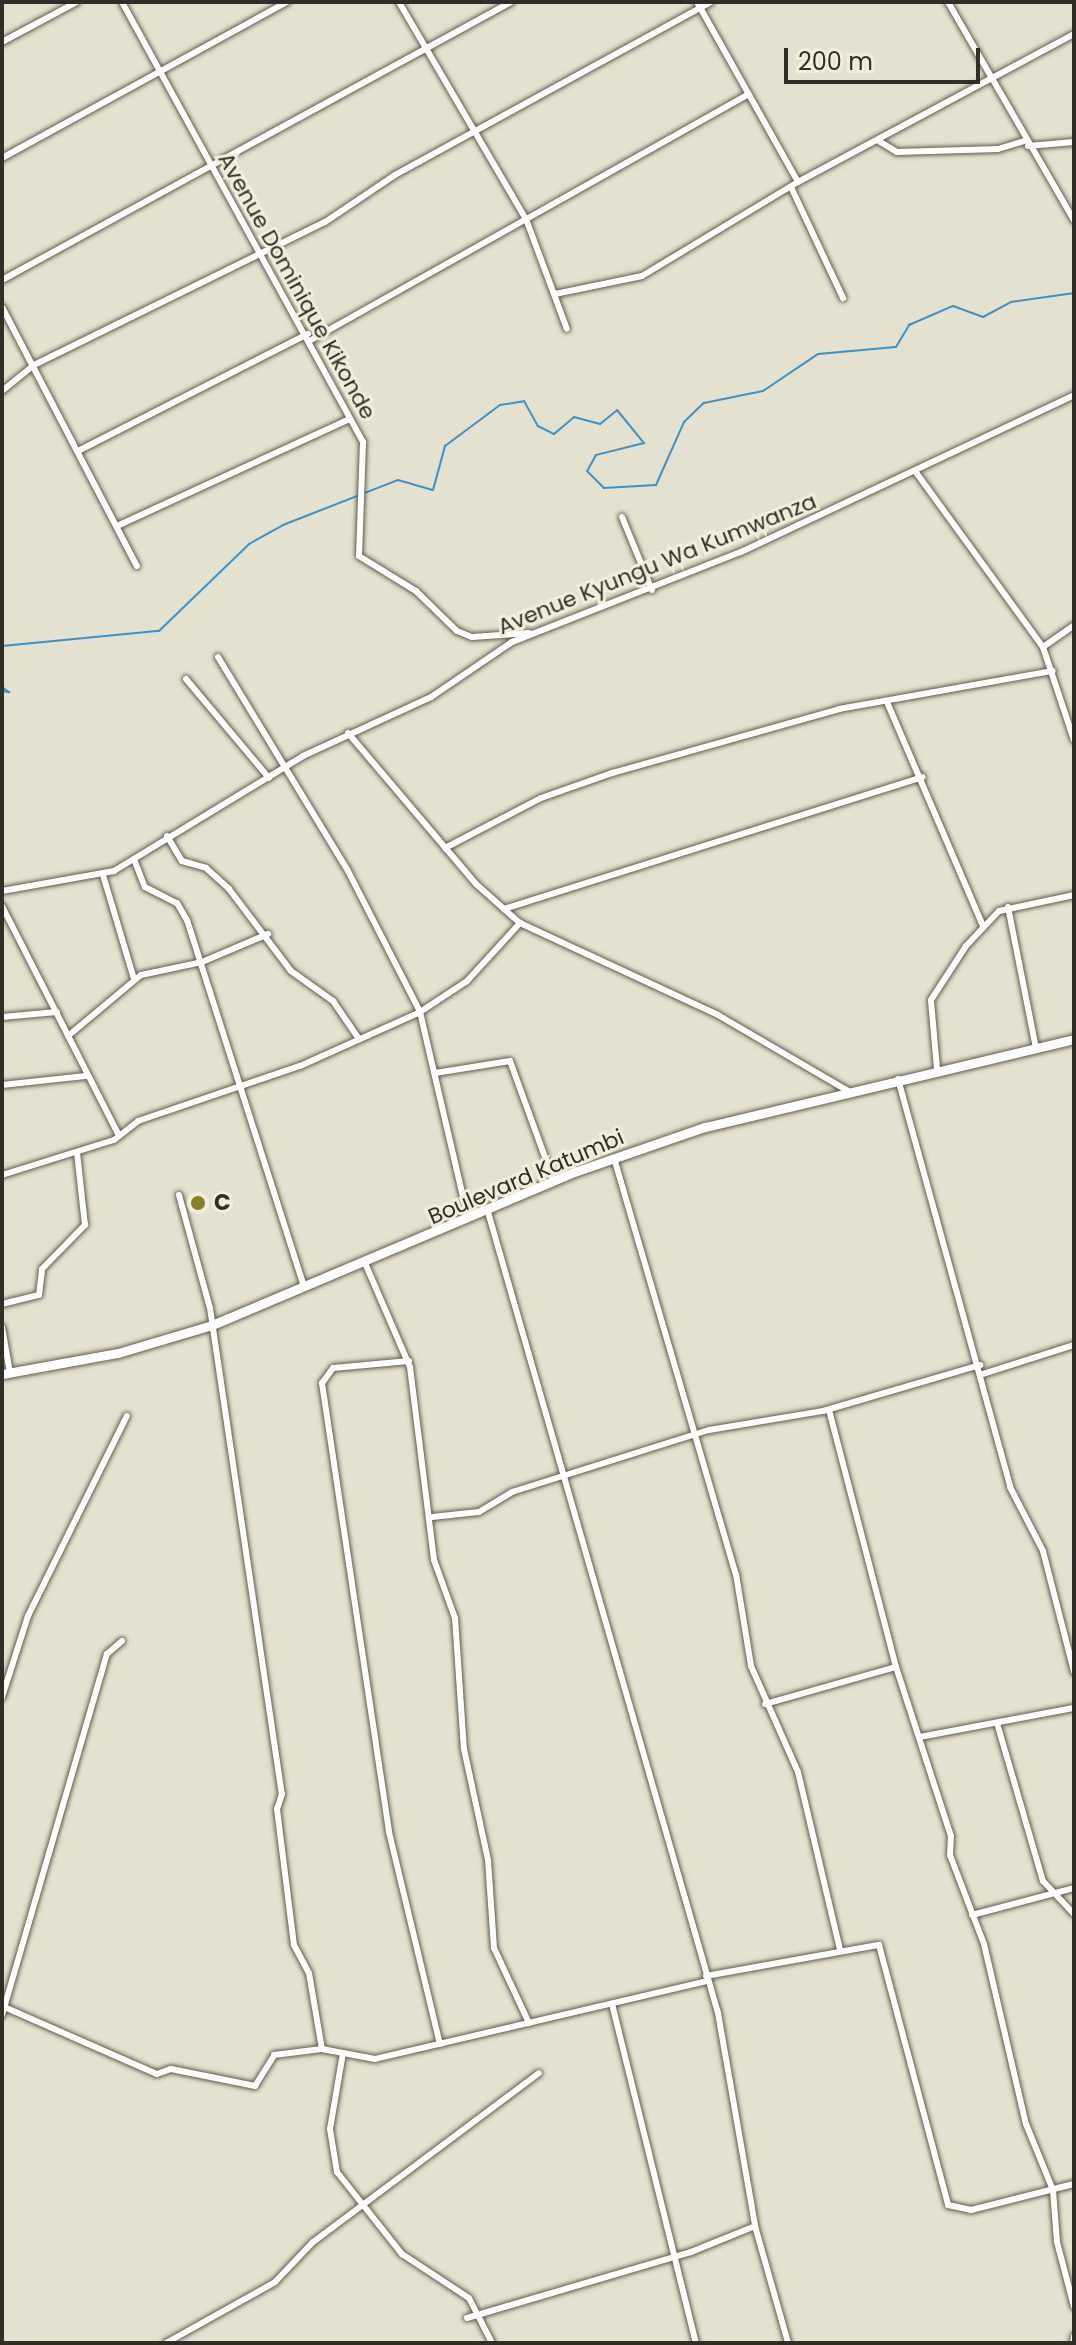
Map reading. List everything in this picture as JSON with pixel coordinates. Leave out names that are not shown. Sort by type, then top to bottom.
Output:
[{"type":"street","points":[[2,42],[77,2]]},
{"type":"street","name":"Avenue Dominique Kikonde","points":[[122,2],[211,167],[309,337],[366,456],[359,556],[416,591],[457,631],[472,637],[539,632]]},
{"type":"street","points":[[2,158],[287,2]]},
{"type":"street","points":[[399,2],[410,29],[431,50],[476,135],[526,219],[567,329]]},
{"type":"street","points":[[2,280],[431,50],[511,2]]},
{"type":"street","points":[[2,391],[34,365],[129,324],[476,135],[699,5],[711,2]]},
{"type":"street","points":[[948,2],[1026,144],[1074,220]]},
{"type":"street","points":[[699,5],[795,184],[843,298]]},
{"type":"street","points":[[555,294],[642,276],[795,184],[1074,34]]},
{"type":"street","points":[[80,450],[309,337],[747,95]]},
{"type":"street","points":[[877,140],[897,152],[998,149],[1026,144],[1074,142]]},
{"type":"street","points":[[2,307],[80,450],[137,566]]},
{"type":"street","name":"Avenue Kyungu Wa Kumwanza","points":[[2,891],[103,875],[348,733],[411,709],[497,649],[652,590],[1074,395]]},
{"type":"street","points":[[117,526],[350,419]]},
{"type":"street","points":[[915,471],[1043,647],[1074,740]]},
{"type":"street","points":[[622,517],[652,590]]},
{"type":"street","points":[[1043,647],[1074,625]]},
{"type":"street","points":[[218,657],[282,771],[348,871],[420,1012],[468,1221]]},
{"type":"street","points":[[445,848],[603,776],[887,702],[1053,671]]},
{"type":"street","points":[[186,679],[269,778]]},
{"type":"street","points":[[887,702],[923,777],[983,926]]},
{"type":"street","points":[[348,733],[445,848],[520,923],[718,1015],[848,1091]]},
{"type":"street","points":[[504,909],[923,777]]},
{"type":"street","points":[[167,836],[182,861],[206,868],[268,934],[291,971],[333,1001],[359,1039]]},
{"type":"street","points":[[134,859],[145,887],[181,908],[202,962],[304,1287]]},
{"type":"street","points":[[103,875],[134,979]]},
{"type":"street","points":[[937,1069],[931,1000],[983,926],[1008,907],[1074,895]]},
{"type":"street","points":[[2,906],[119,1136]]},
{"type":"street","points":[[1008,907],[1036,1048]]},
{"type":"street","points":[[2,1175],[77,1153],[119,1136],[138,1121],[240,1086],[420,1012],[467,981],[520,923]]},
{"type":"street","points":[[68,1036],[134,979],[202,962],[268,934]]},
{"type":"street","points":[[2,1017],[57,1012]]},
{"type":"street","name":"Boulevard Katumbi","points":[[6,1373],[118,1353],[212,1325],[614,1158],[848,1091],[1074,1039]]},
{"type":"street","points":[[435,1073],[510,1061],[554,1182]]},
{"type":"street","points":[[2,1085],[86,1076]]},
{"type":"street","points":[[898,1079],[983,1374],[1010,1487],[1043,1551],[1074,1672]]},
{"type":"street","points":[[2,1304],[39,1295],[42,1269],[85,1225],[89,1204],[77,1153]]},
{"type":"street","points":[[614,1158],[692,1437],[736,1574],[765,1704],[798,1772],[840,1949]]},
{"type":"street","points":[[179,1195],[212,1325],[282,1794],[277,1809],[294,1945],[309,1973],[322,2049]]},
{"type":"street","points":[[488,1212],[706,1979],[755,2226],[788,2343]]},
{"type":"street","points":[[365,1263],[409,1361],[432,1517],[434,1560],[455,1618],[464,1749],[488,1860],[494,1948],[529,2023]]},
{"type":"street","points":[[2,1327],[6,1373]]},
{"type":"street","points":[[983,1374],[1074,1345]]},
{"type":"street","points":[[409,1361],[333,1368],[322,1383],[389,1832],[440,2044]]},
{"type":"street","points":[[432,1517],[479,1512],[512,1492],[767,1415],[829,1410],[980,1365]]},
{"type":"street","points":[[829,1410],[896,1667],[920,1737],[972,1915],[1026,2124],[1053,2190],[1057,2242],[1074,2307]]},
{"type":"street","points":[[2,1697],[28,1616],[127,1416]]},
{"type":"street","points":[[122,1641],[107,1654],[3,2009],[157,2074],[171,2069],[255,2086],[274,2055],[322,2049],[375,2059],[869,1943],[884,1954],[948,2205],[971,2210],[1074,2184]]},
{"type":"street","points":[[765,1704],[896,1667]]},
{"type":"street","points":[[920,1737],[1074,1708]]},
{"type":"street","points":[[997,1723],[1043,1881],[1060,1893],[1074,1914]]},
{"type":"street","points":[[972,1915],[1074,1888]]},
{"type":"street","points":[[612,2004],[672,2257],[696,2343]]},
{"type":"street","points":[[343,2053],[330,2129],[337,2172],[402,2254],[469,2298],[492,2343]]},
{"type":"street","points":[[166,2343],[275,2282],[303,2251],[539,2073]]},
{"type":"street","points":[[467,2318],[672,2257],[755,2226]]},
{"type":"street","points":[[1073,2343],[1074,2336]]},
{"type":"waterway","points":[[2,646],[159,631],[249,544],[283,525],[398,480],[433,490],[445,446],[500,405],[524,401],[538,426],[554,434],[574,417],[600,424],[617,410],[644,443],[596,455],[587,471],[604,488],[656,485],[684,422],[704,403],[763,391],[818,354],[896,347],[909,325],[953,306],[983,317],[1011,302],[1074,293]]},
{"type":"waterway","points":[[2,687],[9,692],[2,691]]},
{"type":"place","name":"C","points":[[198,1203]]}]
